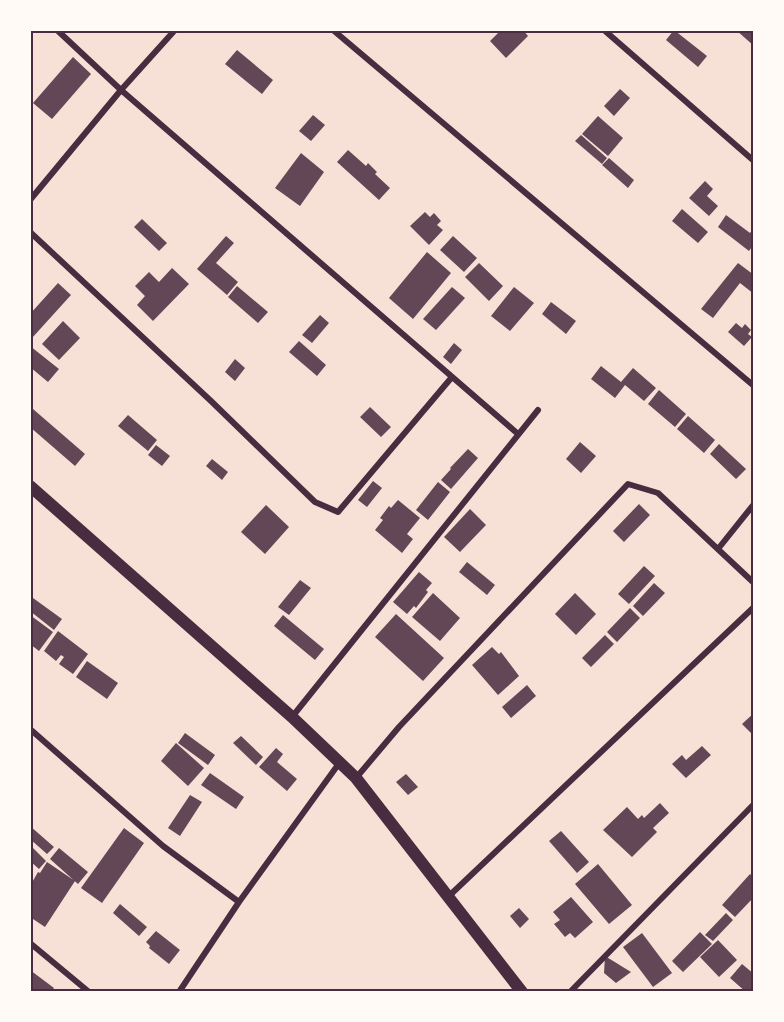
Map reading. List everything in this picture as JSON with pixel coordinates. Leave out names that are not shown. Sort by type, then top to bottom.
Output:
[{"type":"main road","points":[[30,486],[292,717],[356,778],[522,992]]},
{"type":"street","points":[[57,30],[121,90],[518,434]]},
{"type":"street","points":[[30,200],[121,90],[175,30]]},
{"type":"street","points":[[333,30],[754,386]]},
{"type":"street","points":[[604,30],[754,161]]},
{"type":"street","points":[[30,232],[315,502],[338,512],[452,377]]},
{"type":"street","points":[[292,717],[538,410]]},
{"type":"street","points":[[356,778],[399,727],[628,484],[658,493],[754,583]]},
{"type":"street","points":[[718,549],[754,504]]},
{"type":"street","points":[[449,896],[754,607]]},
{"type":"street","points":[[30,729],[163,846],[239,902]]},
{"type":"street","points":[[179,992],[239,902],[340,762]]},
{"type":"street","points":[[570,992],[754,804]]},
{"type":"street","points":[[30,943],[89,992]]},
{"type":"building","points":[[501,30],[523,30],[528,36],[506,58],[490,41]]},
{"type":"building","points":[[674,30],[707,56],[698,67],[666,40]]},
{"type":"building","points":[[736,30],[754,30],[754,46]]},
{"type":"building","points":[[237,50],[273,80],[262,94],[225,64]]},
{"type":"building","points":[[73,57],[91,74],[52,119],[33,103]]},
{"type":"building","points":[[620,89],[630,98],[614,116],[604,106]]},
{"type":"building","points":[[313,115],[325,125],[311,141],[299,131]]},
{"type":"building","points":[[598,116],[623,138],[608,156],[582,134]]},
{"type":"building","points":[[581,135],[607,158],[602,164],[575,141]]},
{"type":"building","points":[[348,150],[366,166],[368,163],[377,172],[375,174],[390,188],[379,200],[337,162]]},
{"type":"building","points":[[301,153],[324,172],[300,206],[275,188]]},
{"type":"building","points":[[609,158],[634,180],[628,188],[602,165]]},
{"type":"building","points":[[705,181],[713,189],[707,196],[718,206],[709,216],[689,198]]},
{"type":"building","points":[[682,209],[708,232],[698,243],[672,221]]},
{"type":"building","points":[[425,212],[430,217],[434,213],[441,221],[437,225],[443,230],[429,245],[410,226]]},
{"type":"building","points":[[726,215],[750,233],[754,227],[754,244],[749,251],[718,227]]},
{"type":"building","points":[[142,219],[167,243],[159,251],[134,227]]},
{"type":"building","points":[[226,236],[234,243],[216,263],[238,282],[227,295],[197,269]]},
{"type":"building","points":[[453,236],[477,258],[464,272],[440,250]]},
{"type":"building","points":[[427,252],[451,273],[413,319],[389,298]]},
{"type":"building","points":[[479,263],[503,286],[489,301],[465,277]]},
{"type":"building","points":[[738,263],[754,275],[754,294],[740,283],[713,318],[701,309]]},
{"type":"building","points":[[172,268],[189,284],[153,321],[137,305],[145,296],[135,286],[149,272],[159,282]]},
{"type":"building","points":[[58,283],[71,295],[32,338],[30,337],[30,314]]},
{"type":"building","points":[[237,286],[268,312],[258,323],[228,297]]},
{"type":"building","points":[[452,287],[465,298],[436,330],[423,319]]},
{"type":"building","points":[[514,287],[534,303],[510,331],[491,316]]},
{"type":"building","points":[[551,302],[576,321],[566,334],[542,314]]},
{"type":"building","points":[[320,315],[329,323],[312,343],[302,335]]},
{"type":"building","points":[[63,321],[80,338],[59,360],[42,344]]},
{"type":"building","points":[[736,323],[742,328],[745,324],[751,330],[748,334],[752,337],[744,346],[728,332]]},
{"type":"building","points":[[299,341],[326,365],[317,376],[289,352]]},
{"type":"building","points":[[454,343],[462,350],[451,364],[443,357]]},
{"type":"building","points":[[30,346],[59,369],[48,382],[30,367]]},
{"type":"building","points":[[235,359],[245,368],[235,381],[225,372]]},
{"type":"building","points":[[601,366],[621,382],[633,368],[656,388],[644,401],[625,385],[615,398],[591,379]]},
{"type":"building","points":[[659,390],[686,414],[675,427],[648,404]]},
{"type":"building","points":[[370,407],[391,427],[381,437],[360,417]]},
{"type":"building","points":[[33,409],[85,454],[75,466],[30,427],[30,413]]},
{"type":"building","points":[[128,415],[157,440],[148,451],[118,426]]},
{"type":"building","points":[[688,416],[715,440],[704,453],[677,429]]},
{"type":"building","points":[[580,442],[596,456],[581,473],[566,459]]},
{"type":"building","points":[[719,444],[746,469],[736,479],[710,454]]},
{"type":"building","points":[[156,445],[170,456],[162,466],[148,455]]},
{"type":"building","points":[[468,449],[478,458],[451,489],[441,480]]},
{"type":"building","points":[[212,459],[228,472],[222,480],[206,466]]},
{"type":"building","points":[[373,481],[382,488],[367,507],[358,500]]},
{"type":"building","points":[[438,482],[450,492],[428,520],[416,510]]},
{"type":"building","points":[[398,500],[420,518],[407,534],[413,539],[402,553],[375,530],[383,520],[380,518],[389,506],[391,508]]},
{"type":"building","points":[[639,504],[650,515],[624,542],[613,531]]},
{"type":"building","points":[[266,505],[289,527],[265,554],[241,532]]},
{"type":"building","points":[[470,509],[486,525],[460,552],[444,537]]},
{"type":"building","points":[[467,562],[495,585],[487,595],[459,572]]},
{"type":"building","points":[[644,566],[655,576],[629,604],[618,594]]},
{"type":"building","points":[[419,572],[432,583],[416,608],[414,606],[407,614],[393,602]]},
{"type":"building","points":[[300,580],[311,588],[289,615],[278,607]]},
{"type":"building","points":[[654,583],[665,593],[643,616],[633,606]]},
{"type":"building","points":[[433,593],[460,618],[440,641],[412,617]]},
{"type":"building","points":[[575,593],[596,614],[576,635],[555,614]]},
{"type":"building","points":[[33,598],[62,619],[54,630],[30,611],[30,602]]},
{"type":"building","points":[[630,608],[640,618],[617,642],[607,632]]},
{"type":"building","points":[[396,614],[444,658],[423,681],[375,637]]},
{"type":"building","points":[[30,615],[53,632],[39,651],[30,644]]},
{"type":"building","points":[[283,615],[324,649],[315,660],[274,626]]},
{"type":"building","points":[[58,631],[88,654],[73,674],[59,664],[64,657],[61,655],[56,661],[44,651]]},
{"type":"building","points":[[605,635],[614,644],[591,667],[582,658]]},
{"type":"building","points":[[492,647],[499,654],[501,652],[519,676],[498,695],[472,665]]},
{"type":"building","points":[[87,661],[118,683],[107,699],[76,677]]},
{"type":"building","points":[[527,685],[536,696],[511,718],[502,707]]},
{"type":"building","points":[[754,713],[754,736],[742,724]]},
{"type":"building","points":[[185,733],[215,755],[208,765],[178,743]]},
{"type":"building","points":[[241,736],[263,757],[256,765],[233,743]]},
{"type":"building","points":[[176,743],[204,768],[188,786],[161,761]]},
{"type":"building","points":[[702,746],[711,755],[686,778],[672,764],[682,755],[686,760]]},
{"type":"building","points":[[276,748],[283,754],[277,762],[297,779],[287,791],[259,767]]},
{"type":"building","points":[[210,773],[244,797],[236,809],[201,785]]},
{"type":"building","points":[[406,774],[418,787],[408,795],[396,782]]},
{"type":"building","points":[[190,795],[202,802],[180,836],[168,828]]},
{"type":"building","points":[[660,803],[669,813],[653,828],[657,832],[632,857],[603,830],[627,807],[638,819],[642,815],[644,818]]},
{"type":"building","points":[[30,826],[54,847],[47,854],[30,839]]},
{"type":"building","points":[[124,828],[144,843],[102,903],[81,888]]},
{"type":"building","points":[[561,831],[589,862],[577,873],[549,841]]},
{"type":"building","points":[[30,845],[46,861],[39,869],[30,861]]},
{"type":"building","points":[[59,848],[88,872],[78,884],[50,859]]},
{"type":"building","points":[[47,862],[75,881],[45,927],[30,917],[30,886]]},
{"type":"building","points":[[598,864],[632,905],[609,924],[575,884]]},
{"type":"building","points":[[750,874],[754,878],[754,897],[735,917],[722,905]]},
{"type":"building","points":[[571,897],[593,922],[575,938],[570,933],[565,937],[554,924],[560,920],[553,912]]},
{"type":"building","points":[[120,904],[147,927],[139,936],[113,913]]},
{"type":"building","points":[[519,908],[529,919],[520,928],[510,916]]},
{"type":"building","points":[[726,913],[733,920],[713,941],[705,935]]},
{"type":"building","points":[[156,931],[180,950],[169,964],[149,948],[146,942]]},
{"type":"building","points":[[700,932],[712,944],[683,972],[672,961]]},
{"type":"building","points":[[642,933],[672,973],[653,987],[623,947]]},
{"type":"building","points":[[718,940],[737,960],[719,977],[700,957]]},
{"type":"building","points":[[605,956],[631,972],[616,983],[604,973]]},
{"type":"building","points":[[742,964],[754,974],[754,992],[746,992],[730,978]]},
{"type":"building","points":[[30,970],[54,988],[51,992],[30,992]]}]
